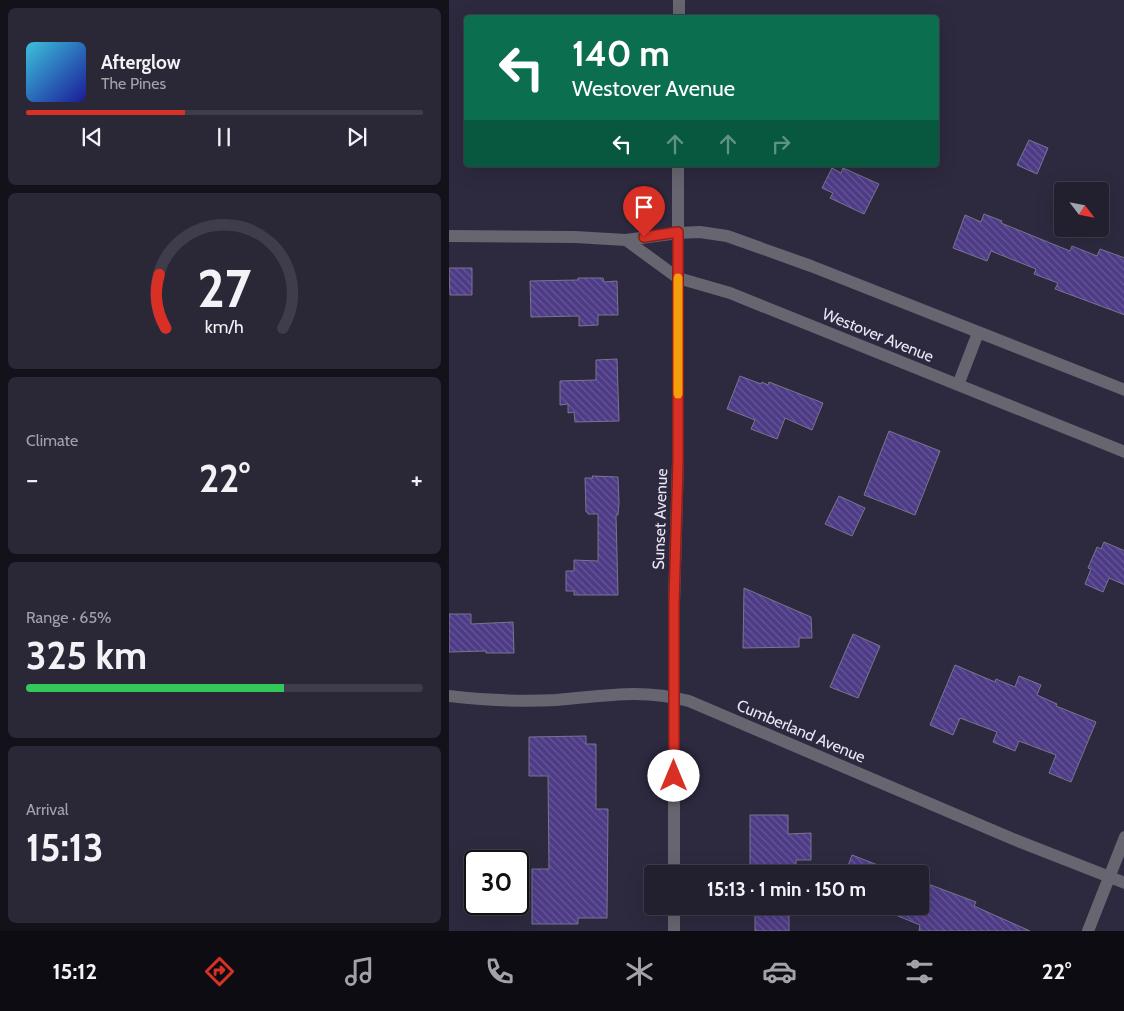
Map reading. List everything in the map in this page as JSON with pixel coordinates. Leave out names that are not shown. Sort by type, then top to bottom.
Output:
[{"type":"street","points":[[679,0],[679,15]]},
{"type":"street","name":"Sunset Avenue","points":[[674,865],[674,603],[678,462],[679,167]]},
{"type":"street","points":[[449,236],[626,240],[678,232],[700,232],[727,236],[811,266],[1124,390]]},
{"type":"street","name":"Westover Avenue","points":[[626,240],[678,278],[730,293],[1124,452]]},
{"type":"street","points":[[958,385],[978,333]]},
{"type":"street","name":"Cumberland Avenue","points":[[449,696],[489,700],[555,700],[620,693],[641,693],[689,701],[1004,835],[1124,883]]},
{"type":"street","points":[[1088,931],[1124,837]]},
{"type":"street","points":[[674,915],[674,931]]},
{"type":"building","points":[[1029,140],[1048,148],[1037,174],[1017,165]]},
{"type":"building","points":[[832,168],[841,173],[843,168],[879,184],[864,214],[830,198],[833,193],[822,188]]},
{"type":"building","points":[[984,214],[1002,221],[1001,223],[1070,251],[1072,246],[1097,256],[1100,249],[1125,258],[1125,315],[1055,289],[1058,283],[1034,274],[1036,269],[991,251],[987,261],[953,248],[965,215],[981,222]]},
{"type":"building","points":[[449,268],[472,268],[472,295],[450,295]]},
{"type":"building","points":[[578,278],[603,278],[604,282],[617,281],[618,315],[598,315],[598,325],[579,326],[579,316],[531,317],[530,281],[578,280]]},
{"type":"building","points":[[617,359],[619,421],[575,422],[574,412],[568,413],[568,404],[560,405],[560,381],[596,380],[596,360]]},
{"type":"building","points":[[740,376],[761,384],[762,382],[768,385],[769,382],[823,403],[812,430],[785,418],[777,439],[751,429],[755,420],[727,409]]},
{"type":"building","points":[[889,431],[940,451],[915,515],[864,495]]},
{"type":"building","points":[[592,476],[618,477],[619,503],[618,515],[616,515],[618,595],[574,595],[574,591],[566,591],[566,571],[574,571],[574,560],[598,561],[598,514],[588,514],[586,512],[585,478],[593,478]]},
{"type":"building","points":[[839,496],[865,508],[852,536],[825,524]]},
{"type":"building","points":[[1104,542],[1125,551],[1125,585],[1109,578],[1103,592],[1085,584],[1091,569],[1088,568],[1097,547],[1101,549]]},
{"type":"building","points":[[744,588],[811,617],[812,638],[799,638],[799,647],[743,648]]},
{"type":"building","points":[[449,614],[471,614],[471,624],[513,622],[514,653],[486,653],[486,651],[449,652]]},
{"type":"building","points":[[853,634],[880,646],[858,698],[830,687]]},
{"type":"building","points":[[955,665],[995,682],[996,679],[1015,687],[1019,676],[1041,685],[1037,695],[1057,704],[1056,706],[1096,722],[1071,782],[1049,773],[1056,755],[1019,741],[1015,751],[993,742],[997,732],[960,718],[953,735],[930,725]]},
{"type":"building","points":[[586,736],[586,744],[596,744],[596,809],[608,809],[607,918],[578,918],[578,924],[532,924],[532,869],[549,869],[548,776],[529,776],[529,737]]},
{"type":"building","points":[[750,815],[788,815],[788,834],[811,833],[811,860],[796,860],[796,865],[750,865]]},
{"type":"building","points":[[852,855],[878,865],[848,865]]},
{"type":"building","points":[[929,884],[976,902],[974,906],[1030,931],[919,931],[920,925],[896,915],[929,915]]},
{"type":"building","points":[[755,915],[789,915],[789,931],[755,931]]},
{"type":"slow traffic","points":[[678,278],[678,394]]},
{"type":"route","points":[[644,237],[678,232],[678,462],[674,603],[674,776]]}]
